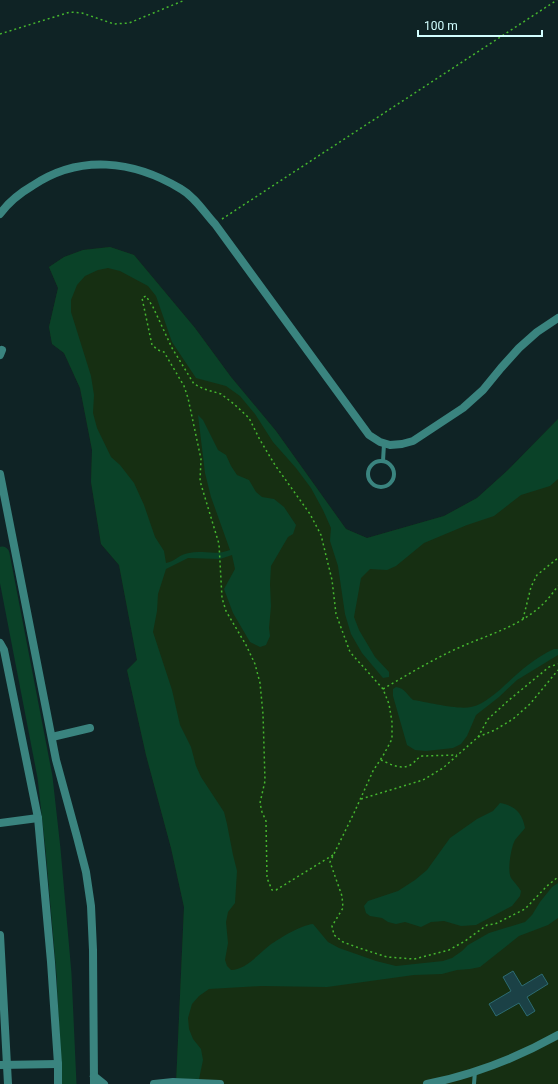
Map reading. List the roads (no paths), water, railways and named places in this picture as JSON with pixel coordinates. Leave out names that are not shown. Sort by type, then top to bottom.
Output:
[{"type":"street","points":[[0,214],[20,193],[44,178],[68,168],[92,164],[120,166],[147,172],[181,189],[193,198],[214,224],[370,435],[380,442],[390,445],[413,441],[463,408],[483,390],[519,348],[537,332],[558,318]]},
{"type":"street","points":[[0,474],[52,737],[63,787],[84,865],[91,906],[93,950],[94,1080],[104,1084]]},
{"type":"street","points":[[0,643],[4,650],[38,818],[51,962],[58,1084]]},
{"type":"street","points":[[52,737],[90,728]]},
{"type":"street","points":[[0,823],[38,818]]},
{"type":"street","points":[[0,934],[4,1065],[8,1084]]},
{"type":"street","points":[[426,1084],[487,1068],[558,1035]]},
{"type":"street","points":[[4,1065],[58,1064]]},
{"type":"street","points":[[154,1084],[173,1082],[220,1084]]},
{"type":"lane","points":[[383,461],[384,443]]},
{"type":"lane","points":[[379,461],[383,461],[387,462],[393,468],[394,477],[389,484],[381,487],[370,481],[368,473],[371,465],[379,461]]},
{"type":"lane","points":[[474,1084],[475,1072]]},
{"type":"waterway","points":[[2,554],[45,777],[64,974],[69,1084]]}]
